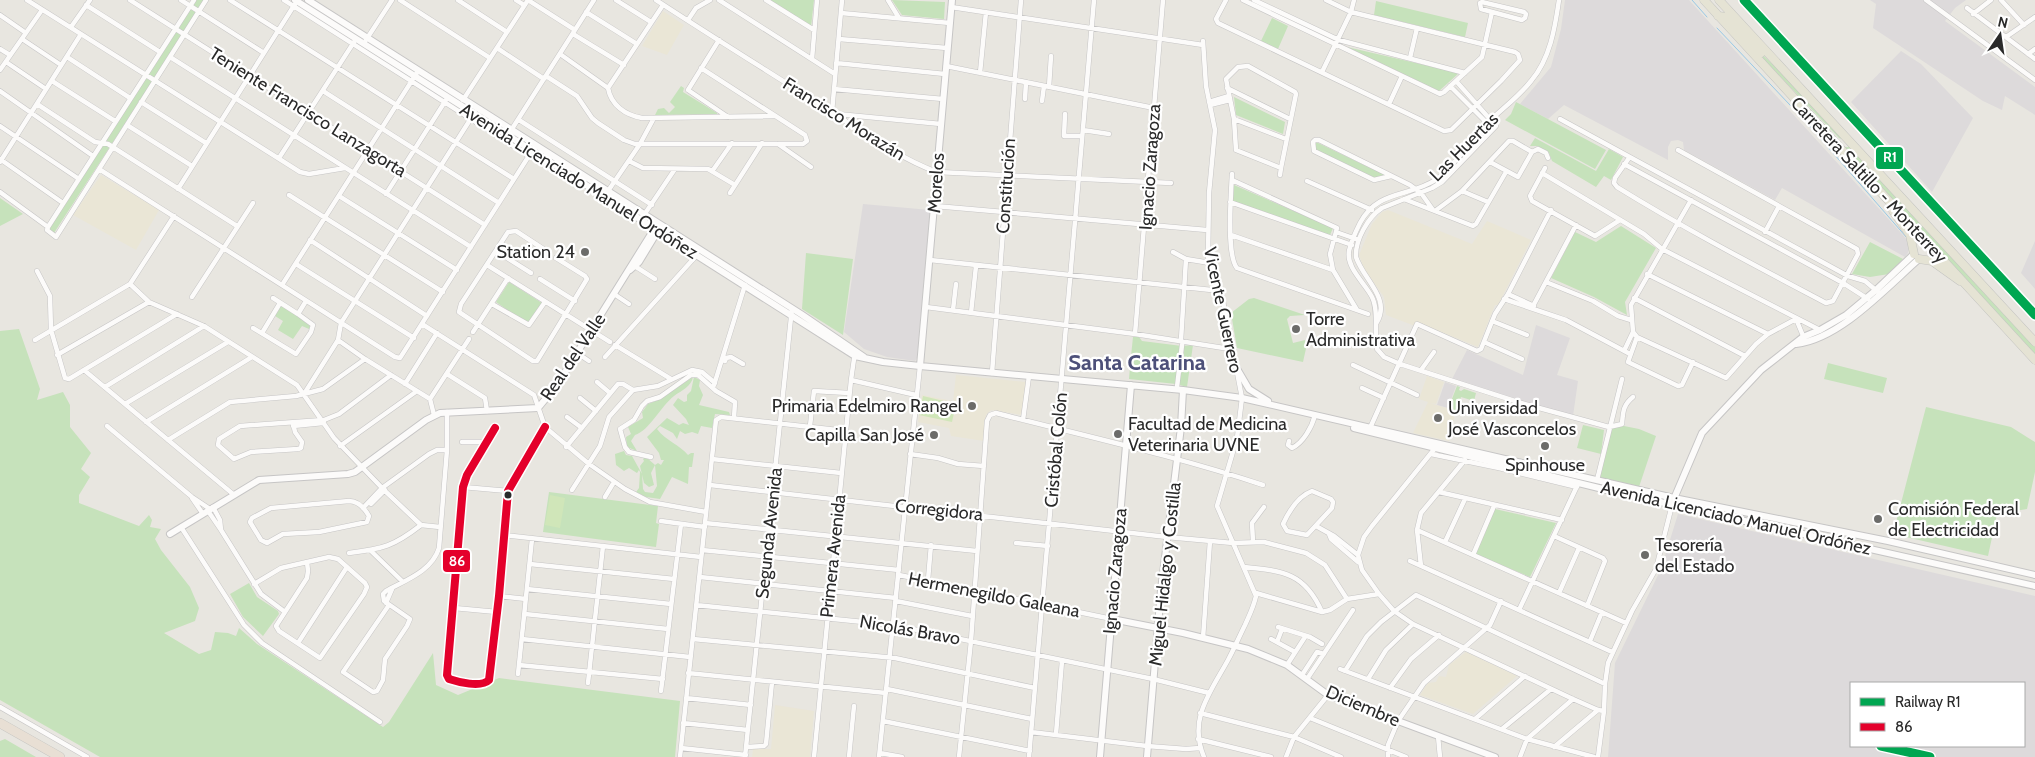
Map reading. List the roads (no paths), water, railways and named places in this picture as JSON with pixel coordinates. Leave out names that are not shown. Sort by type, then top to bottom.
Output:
[{"type":"highway","points":[[0,723],[60,757]]},
{"type":"highway","points":[[0,730],[48,757]]},
{"type":"main road","name":"Avenida Licenciado Manuel Ordóñez","points":[[308,0],[318,6],[356,38],[366,41],[415,76],[461,103],[474,114],[564,164],[637,218],[658,227],[864,357],[884,362],[1062,380],[1180,388],[1234,398],[1534,468],[1578,485],[1586,481],[1605,485],[2035,586]]},
{"type":"main road","name":"Carretera Saltillo - Monterrey","points":[[1704,0],[2035,360]]},
{"type":"main road","name":"Carretera Saltillo - Monterrey","points":[[1720,0],[2035,342]]},
{"type":"main road","name":"Avenida Licenciado Manuel Ordóñez","points":[[295,2],[318,6]]},
{"type":"main road","name":"Morelos","points":[[920,366],[952,3]]},
{"type":"main road","points":[[1718,16],[1728,17],[1760,52],[1793,80]]},
{"type":"main road","points":[[1796,100],[1836,140],[1844,144],[1851,143]]},
{"type":"main road","name":"Avenida Licenciado Manuel Ordóñez","points":[[510,133],[531,153],[588,187],[624,201],[645,215],[696,256],[745,283]]},
{"type":"main road","points":[[1887,201],[1910,234],[1916,256]]},
{"type":"main road","name":"Real del Valle","points":[[170,534],[233,494],[259,480],[348,474],[362,468],[434,415],[447,412],[538,408],[557,385],[658,227]]},
{"type":"main road","points":[[1916,256],[1932,261],[1963,282]]},
{"type":"main road","points":[[1673,501],[1702,432],[1761,370],[1794,344],[1824,336],[1870,300],[1916,256]]},
{"type":"main road","points":[[1805,340],[1870,300]]},
{"type":"main road","points":[[1236,367],[1253,393],[1285,408]]},
{"type":"main road","name":"Ignacio Zaragoza","points":[[1100,757],[1131,385]]},
{"type":"main road","name":"Miguel Hidalgo y Costilla","points":[[1146,757],[1167,537],[1183,408],[1180,388]]},
{"type":"main road","name":"Avenida Licenciado Manuel Ordóñez","points":[[1242,400],[1285,408],[1314,417]]},
{"type":"main road","name":"Avenida Licenciado Manuel Ordóñez","points":[[1437,446],[1465,458],[1568,474],[1597,480],[1613,487]]},
{"type":"main road","points":[[1491,461],[1499,468]]},
{"type":"main road","points":[[1568,474],[1578,485]]},
{"type":"main road","name":"Avenida Licenciado Manuel Ordóñez","points":[[1673,501],[1730,513],[1748,513],[1888,541],[2035,575]]},
{"type":"main road","points":[[2019,582],[2022,572]]},
{"type":"main road","name":"Hermenegildo Galeana","points":[[1112,619],[1235,645]]},
{"type":"main road","name":"Diciembre","points":[[1235,645],[1287,665],[1328,695],[1495,757]]},
{"type":"street","points":[[28,0],[304,174],[345,168]]},
{"type":"street","points":[[71,27],[90,0]]},
{"type":"street","name":"Teniente Francisco Lanzagorta","points":[[130,0],[485,225]]},
{"type":"street","points":[[182,0],[264,53]]},
{"type":"street","points":[[48,228],[100,144],[194,0]]},
{"type":"street","points":[[0,192],[48,228],[56,237],[206,0]]},
{"type":"street","points":[[230,0],[514,180]]},
{"type":"street","points":[[282,285],[415,76],[295,2],[284,0]]},
{"type":"street","points":[[366,41],[392,0]]},
{"type":"street","points":[[400,0],[490,58]]},
{"type":"street","points":[[458,0],[507,32]]},
{"type":"street","points":[[516,0],[524,5]]},
{"type":"street","points":[[461,103],[528,0],[624,65]]},
{"type":"street","points":[[510,133],[594,0]]},
{"type":"street","points":[[616,0],[651,22]]},
{"type":"street","name":"Francisco Morazán","points":[[656,0],[910,161],[937,172],[1171,183]]},
{"type":"street","points":[[608,88],[651,22],[670,0]]},
{"type":"street","points":[[688,20],[696,8],[710,0]]},
{"type":"street","points":[[720,0],[835,74]]},
{"type":"street","points":[[766,0],[814,30]]},
{"type":"street","points":[[812,59],[817,0]]},
{"type":"street","points":[[842,0],[835,74],[834,113],[941,124]]},
{"type":"street","points":[[888,0],[900,18]]},
{"type":"street","name":"Constitución","points":[[992,373],[1021,0]]},
{"type":"street","name":"Cristóbal Colón","points":[[1030,757],[1094,0]]},
{"type":"street","name":"Ignacio Zaragoza","points":[[1135,334],[1163,0]]},
{"type":"street","points":[[1226,0],[1216,19],[1217,21],[1447,132],[1520,60],[1515,52],[1351,12],[1326,0]]},
{"type":"street","points":[[1243,0],[1337,42],[1410,58],[1465,73]]},
{"type":"street","points":[[1254,0],[1440,94],[1456,82],[1482,57],[1492,12]]},
{"type":"street","points":[[1322,72],[1351,12],[1354,0]]},
{"type":"street","name":"Las Huertas","points":[[1369,209],[1386,198],[1428,184],[1442,175],[1487,123],[1531,82],[1540,68],[1549,47],[1559,0]]},
{"type":"street","points":[[1926,0],[2035,80]]},
{"type":"street","points":[[1973,14],[1992,0]]},
{"type":"street","points":[[2001,0],[2024,25]]},
{"type":"street","points":[[178,189],[295,2]]},
{"type":"street","points":[[952,3],[1020,18],[1160,40],[1203,43],[1203,65],[1215,130],[1208,193],[1207,230]]},
{"type":"street","points":[[1480,3],[1500,5],[1526,14],[1522,20],[1492,12],[1481,9],[1480,3]]},
{"type":"street","points":[[86,5],[160,52]]},
{"type":"street","points":[[1967,8],[2035,59]]},
{"type":"street","points":[[0,70],[42,10]]},
{"type":"street","points":[[586,12],[637,44]]},
{"type":"street","points":[[980,73],[986,12]]},
{"type":"street","points":[[841,13],[950,23]]},
{"type":"street","points":[[0,15],[26,33]]},
{"type":"street","points":[[2006,37],[2035,17]]},
{"type":"street","points":[[1410,58],[1417,28]]},
{"type":"street","points":[[63,203],[0,160],[38,104],[81,34]]},
{"type":"street","points":[[280,158],[356,38]]},
{"type":"street","points":[[839,38],[947,48]]},
{"type":"street","points":[[22,39],[61,65]]},
{"type":"street","points":[[719,40],[688,88],[728,117]]},
{"type":"street","points":[[497,48],[577,96],[592,118],[630,143],[803,144],[808,141],[805,135],[701,68]]},
{"type":"street","points":[[0,49],[10,55]]},
{"type":"street","points":[[2028,54],[2035,49]]},
{"type":"street","points":[[560,54],[608,88],[610,97],[615,105],[630,114],[642,118],[775,116]]},
{"type":"street","points":[[1042,101],[1051,56]]},
{"type":"street","points":[[67,57],[130,98]]},
{"type":"street","points":[[170,57],[471,247]]},
{"type":"street","points":[[6,62],[46,89]]},
{"type":"street","points":[[836,63],[945,74]]},
{"type":"street","points":[[1280,175],[1295,92],[1245,65],[1228,76],[1226,82],[1234,119],[1236,150],[1281,168]]},
{"type":"street","points":[[946,66],[1154,108]]},
{"type":"street","points":[[1389,104],[1402,76]]},
{"type":"street","points":[[52,81],[116,121]]},
{"type":"street","points":[[1025,99],[1026,82]]},
{"type":"street","points":[[1456,82],[1491,119],[1495,127]]},
{"type":"street","points":[[1450,86],[1487,123],[1495,127]]},
{"type":"street","points":[[1227,88],[1290,119]]},
{"type":"street","points":[[834,89],[943,99]]},
{"type":"street","points":[[0,91],[93,156]]},
{"type":"street","points":[[323,91],[499,203]]},
{"type":"street","points":[[99,169],[341,323],[400,358],[531,153],[448,97],[386,194]]},
{"type":"street","points":[[1210,104],[1229,98]]},
{"type":"street","points":[[142,102],[206,143]]},
{"type":"street","points":[[38,104],[100,144],[106,144],[113,148],[237,226]]},
{"type":"street","points":[[304,394],[338,340],[341,323],[354,301],[474,114]]},
{"type":"street","points":[[1065,114],[1064,136],[1083,133],[1109,134]]},
{"type":"street","points":[[608,196],[654,118]]},
{"type":"street","points":[[1234,119],[1286,139]]},
{"type":"street","points":[[519,120],[652,206]]},
{"type":"street","points":[[1560,120],[1848,276],[1865,281],[1878,292]]},
{"type":"street","points":[[127,125],[192,166]]},
{"type":"street","points":[[0,126],[79,179]]},
{"type":"street","name":"Las Huertas","points":[[1375,212],[1442,182],[1495,127]]},
{"type":"street","points":[[1391,176],[1374,180],[1314,152],[1313,142],[1319,140],[1416,188],[1434,211]]},
{"type":"street","points":[[1434,211],[1462,191],[1507,143],[1512,141],[1532,152]]},
{"type":"street","points":[[713,170],[732,143]]},
{"type":"street","points":[[730,193],[762,143]]},
{"type":"street","points":[[777,144],[811,167]]},
{"type":"street","points":[[1490,162],[1516,177],[1520,176],[1532,152],[1538,149],[1546,153],[1548,158]]},
{"type":"street","points":[[1629,158],[1614,183],[1617,187],[1678,224],[1818,298],[1830,303],[1833,301],[1848,276],[1859,252],[1678,150]]},
{"type":"street","points":[[564,164],[568,152]]},
{"type":"street","points":[[629,161],[643,168],[703,168],[713,170],[735,186]]},
{"type":"street","points":[[1624,164],[1844,283],[1870,300]]},
{"type":"street","points":[[1545,168],[1531,199],[1595,236],[1620,220]]},
{"type":"street","points":[[637,218],[645,215],[676,169]]},
{"type":"street","points":[[1404,199],[1473,226],[1476,224],[1506,172]]},
{"type":"street","points":[[1542,173],[1644,234],[1662,249],[1820,330]]},
{"type":"street","points":[[1232,174],[1230,202],[1231,235],[1233,263],[1237,268],[1368,314]]},
{"type":"street","points":[[1232,180],[1336,227],[1330,254],[1333,270],[1358,311]]},
{"type":"street","points":[[1306,181],[1375,212],[1356,250],[1357,262],[1380,299],[1380,316],[1376,322]]},
{"type":"street","points":[[1462,191],[1488,202]]},
{"type":"street","points":[[289,195],[324,219],[443,292]]},
{"type":"street","points":[[339,196],[456,270]]},
{"type":"street","points":[[1624,351],[1633,332],[1630,309],[1634,298],[1690,200]]},
{"type":"street","points":[[1230,202],[1334,239],[1351,244],[1358,243]]},
{"type":"street","points":[[192,297],[253,203]]},
{"type":"street","name":"Vicente Guerrero","points":[[935,206],[1076,220],[1207,230],[1210,263],[1221,291],[1230,349],[1236,367],[1242,400],[1237,438],[1225,473],[1217,506],[1256,592]]},
{"type":"street","points":[[1762,238],[1779,206]]},
{"type":"street","points":[[1369,209],[1353,238],[1349,258],[1355,272],[1372,296],[1376,322],[1377,349],[1384,357],[1400,364],[1521,403],[1609,427],[1622,424],[1623,408],[1626,402],[1633,397]]},
{"type":"street","points":[[1369,430],[1417,324],[1477,351],[1481,349],[1492,321],[1551,210]]},
{"type":"street","points":[[35,340],[130,284],[174,216]]},
{"type":"street","points":[[1533,307],[1576,225]]},
{"type":"street","points":[[545,250],[513,230],[508,232],[458,310],[461,314],[533,361],[537,361],[575,301],[587,278],[556,258]]},
{"type":"street","points":[[1336,232],[1353,238],[1358,243]]},
{"type":"street","points":[[1231,235],[1333,270]]},
{"type":"street","points":[[310,240],[427,316]]},
{"type":"street","points":[[496,251],[532,273]]},
{"type":"street","points":[[1173,252],[1186,259],[1210,263]]},
{"type":"street","points":[[605,357],[696,256]]},
{"type":"street","points":[[1180,388],[1186,259]]},
{"type":"street","points":[[930,260],[1140,284],[1221,291]]},
{"type":"street","points":[[296,264],[414,338]]},
{"type":"street","points":[[486,265],[610,342]]},
{"type":"street","points":[[971,313],[976,266]]},
{"type":"street","points":[[632,267],[655,279]]},
{"type":"street","points":[[37,271],[50,296],[51,330],[64,377],[69,379],[177,314]]},
{"type":"street","points":[[1647,274],[1768,334]]},
{"type":"street","points":[[472,332],[508,278]]},
{"type":"street","points":[[540,279],[575,301]]},
{"type":"street","points":[[1546,282],[1594,302],[1618,316],[1631,320]]},
{"type":"street","points":[[714,386],[745,283]]},
{"type":"street","points":[[130,284],[149,302],[204,326],[296,385],[340,446],[362,468],[385,488],[421,525],[440,527]]},
{"type":"street","points":[[953,310],[956,284]]},
{"type":"street","points":[[614,294],[629,304]]},
{"type":"street","points":[[1508,294],[1533,307],[1576,324],[1630,354]]},
{"type":"street","points":[[253,328],[296,354],[311,332],[313,326],[273,298]]},
{"type":"street","points":[[1634,298],[1745,356]]},
{"type":"street","points":[[1504,299],[1533,307]]},
{"type":"street","points":[[298,314],[306,301]]},
{"type":"street","points":[[57,355],[149,302]]},
{"type":"street","points":[[492,304],[529,325],[545,302]]},
{"type":"street","points":[[262,333],[280,303]]},
{"type":"street","points":[[926,307],[1135,334],[1182,343],[1230,349]]},
{"type":"street","name":"Segunda Avenida","points":[[746,756],[791,312]]},
{"type":"street","points":[[1633,332],[1637,336],[1726,378],[1768,334],[1796,319]]},
{"type":"street","points":[[1796,319],[1805,340]]},
{"type":"street","points":[[1492,321],[1527,335]]},
{"type":"street","points":[[422,324],[530,392],[536,399],[545,427],[566,447],[614,482],[650,502],[706,512]]},
{"type":"street","points":[[105,387],[204,326]]},
{"type":"street","points":[[406,384],[437,333]]},
{"type":"street","points":[[1637,336],[1627,360],[1629,363],[1678,386],[1682,385],[1693,362]]},
{"type":"street","points":[[430,399],[468,339]]},
{"type":"street","points":[[338,340],[430,399],[434,415]]},
{"type":"street","points":[[125,404],[228,342]]},
{"type":"street","points":[[1484,342],[1522,359]]},
{"type":"street","points":[[616,345],[671,380]]},
{"type":"street","points":[[1421,370],[1434,352]]},
{"type":"street","points":[[577,353],[590,361]]},
{"type":"street","name":"Primera Avenida","points":[[814,757],[841,473],[851,380],[857,354]]},
{"type":"street","points":[[146,422],[252,357]]},
{"type":"street","points":[[714,386],[726,358],[731,357],[743,364]]},
{"type":"street","points":[[168,440],[230,402],[304,394],[328,386],[365,359]]},
{"type":"street","points":[[902,757],[879,755],[920,366]]},
{"type":"street","points":[[1353,366],[1417,395]]},
{"type":"street","points":[[84,370],[233,494]]},
{"type":"street","points":[[572,490],[600,446],[609,417],[633,390],[658,386],[688,370],[702,372],[714,386]]},
{"type":"street","points":[[446,374],[485,398],[487,411]]},
{"type":"street","points":[[293,425],[302,442],[302,446],[298,449],[251,452],[234,459],[220,449],[217,443],[219,439],[240,426],[293,425],[323,421],[340,414],[391,375]]},
{"type":"street","points":[[650,457],[632,454],[627,450],[620,431],[622,427],[634,420],[647,401],[665,394],[691,375],[698,375],[731,399],[735,406],[734,418]]},
{"type":"street","points":[[1023,420],[1029,376]]},
{"type":"street","points":[[851,380],[916,395]]},
{"type":"street","points":[[1597,480],[1622,380]]},
{"type":"street","points":[[597,382],[610,393]]},
{"type":"street","points":[[566,447],[610,393],[621,383],[633,390]]},
{"type":"street","points":[[1362,388],[1384,398]]},
{"type":"street","points":[[340,446],[417,391]]},
{"type":"street","points":[[810,426],[814,391],[850,393]]},
{"type":"street","points":[[580,398],[596,410]]},
{"type":"street","points":[[388,604],[343,672],[373,692],[378,690],[383,680],[385,659],[409,622],[408,618],[383,600],[392,588],[422,571],[436,556],[440,544],[447,450],[447,412]]},
{"type":"street","points":[[960,757],[971,641],[987,421],[992,413],[1126,446],[1263,485]]},
{"type":"street","points":[[567,417],[582,428]]},
{"type":"street","points":[[1289,441],[1288,445],[1292,448],[1297,445],[1314,417]]},
{"type":"street","points":[[680,757],[718,418],[734,418],[846,431]]},
{"type":"street","points":[[108,426],[221,523],[221,530],[261,594],[285,612]]},
{"type":"street","points":[[494,428],[467,475],[463,486],[447,678],[452,681],[466,683],[486,683],[489,677],[499,596],[508,491],[545,427]]},
{"type":"street","points":[[462,442],[487,442]]},
{"type":"street","points":[[1358,562],[1358,555],[1364,537],[1437,446]]},
{"type":"street","points":[[364,509],[385,488],[433,451],[447,450]]},
{"type":"street","points":[[910,454],[943,459],[958,464],[984,466]]},
{"type":"street","points":[[1431,454],[1465,458],[1499,468],[1578,485],[1519,610]]},
{"type":"street","points":[[1421,566],[1417,530],[1421,513],[1440,492],[1465,458]]},
{"type":"street","points":[[712,459],[841,473]]},
{"type":"street","points":[[606,497],[614,482]]},
{"type":"street","name":"Corregidora","points":[[710,484],[1167,537],[1234,544],[1253,542],[1278,545],[1316,558],[1331,573],[1347,599]]},
{"type":"street","points":[[463,486],[508,491]]},
{"type":"street","points":[[1312,491],[1331,499],[1333,502],[1332,508],[1316,526],[1310,534],[1304,536],[1286,531],[1283,527],[1294,505],[1306,493],[1312,491]]},
{"type":"street","points":[[1440,492],[1494,506],[1562,520]]},
{"type":"street","points":[[192,497],[208,510]]},
{"type":"street","points":[[1445,542],[1465,498]]},
{"type":"street","points":[[352,501],[364,509],[369,518],[365,523],[319,532],[283,534],[267,543],[261,540],[250,522],[252,518],[271,508],[352,501]]},
{"type":"street","points":[[1605,684],[1416,595],[1394,611],[1367,636],[1343,670],[1528,739],[1596,757],[1604,711],[1608,663],[1626,623],[1656,569],[1673,501]]},
{"type":"street","points":[[1472,555],[1494,506]]},
{"type":"street","points":[[1253,542],[1252,524],[1264,507]]},
{"type":"street","points":[[661,521],[835,535],[977,551]]},
{"type":"street","points":[[661,691],[681,524]]},
{"type":"street","points":[[349,553],[370,550],[397,542],[421,525]]},
{"type":"street","points":[[1316,526],[1334,536],[1358,555]]},
{"type":"street","points":[[181,527],[244,625],[262,643],[380,722]]},
{"type":"street","points":[[1417,530],[1626,623]]},
{"type":"street","points":[[1329,534],[1358,562],[1379,594],[1394,611],[1414,624],[1551,689],[1604,711]]},
{"type":"street","points":[[504,535],[701,557]]},
{"type":"street","points":[[1554,536],[1603,558],[1605,561],[1587,606]]},
{"type":"street","points":[[518,674],[532,539]]},
{"type":"street","points":[[1204,638],[1210,541]]},
{"type":"street","points":[[1016,543],[1048,546]]},
{"type":"street","points":[[928,580],[931,545]]},
{"type":"street","points":[[588,683],[603,546]]},
{"type":"street","points":[[1559,593],[1579,548]]},
{"type":"street","points":[[370,550],[403,582]]},
{"type":"street","name":"Hermenegildo Galeana","points":[[702,550],[833,563],[899,573],[1112,619]]},
{"type":"street","points":[[254,584],[281,568],[307,562],[333,557],[365,584],[367,587],[364,594],[320,658],[279,631],[276,626],[307,578],[307,562]]},
{"type":"street","points":[[1410,561],[1612,652]]},
{"type":"street","points":[[530,564],[674,579]]},
{"type":"street","points":[[298,643],[347,567]]},
{"type":"street","points":[[1244,567],[1274,571],[1300,580],[1310,590],[1322,612]]},
{"type":"street","points":[[700,577],[830,590],[896,599],[972,616]]},
{"type":"street","points":[[527,589],[671,604]]},
{"type":"street","points":[[1204,757],[1198,738],[1200,713],[1253,607],[1256,592],[1322,612],[1330,610],[1347,599],[1379,594]]},
{"type":"street","points":[[499,596],[526,599]]},
{"type":"street","points":[[1388,757],[1389,740],[1398,721],[1414,696],[1429,677],[1487,628],[1492,622],[1501,601]]},
{"type":"street","name":"Nicolás Bravo","points":[[696,605],[893,625],[1153,679],[1209,693]]},
{"type":"street","points":[[454,608],[497,612]]},
{"type":"street","points":[[1305,677],[1324,654],[1353,610]]},
{"type":"street","points":[[1590,641],[1602,612]]},
{"type":"street","points":[[525,614],[668,629]]},
{"type":"street","points":[[1368,679],[1386,650],[1414,624]]},
{"type":"street","points":[[1277,642],[1280,628],[1322,644]]},
{"type":"street","points":[[1390,688],[1411,658],[1439,635]]},
{"type":"street","points":[[1287,665],[1305,637]]},
{"type":"street","points":[[522,639],[690,657]]},
{"type":"street","points":[[693,639],[895,658],[1035,688]]},
{"type":"street","points":[[1271,639],[1295,652]]},
{"type":"street","points":[[1056,734],[1062,661]]},
{"type":"street","points":[[519,665],[663,679]]},
{"type":"street","points":[[688,673],[886,691],[1032,719]]},
{"type":"street","points":[[1475,719],[1525,676]]},
{"type":"street","points":[[747,747],[764,746],[766,744],[772,682]]},
{"type":"street","points":[[1502,729],[1551,689]]},
{"type":"street","points":[[1286,757],[1294,737],[1328,695]]},
{"type":"street","points":[[686,698],[751,705]]},
{"type":"street","points":[[1520,757],[1528,739],[1573,699]]},
{"type":"street","points":[[849,757],[854,706]]},
{"type":"street","points":[[0,707],[87,757]]},
{"type":"street","points":[[1554,747],[1598,710]]},
{"type":"street","points":[[1200,713],[1294,737],[1341,757]]},
{"type":"street","points":[[1310,718],[1406,757]]},
{"type":"street","points":[[883,721],[1030,751]]},
{"type":"street","points":[[683,723],[748,730]]},
{"type":"street","points":[[1031,732],[1147,746],[1186,749],[1200,748]]},
{"type":"street","points":[[1438,736],[1440,757]]},
{"type":"street","points":[[1198,738],[1271,757]]},
{"type":"street","points":[[681,748],[746,756]]},
{"type":"street","points":[[814,757],[819,757]]},
{"type":"waterway","points":[[1692,0],[1707,17]]},
{"type":"waterway","points":[[1717,28],[1807,123],[1907,238]]},
{"type":"rail line","name":"R1","points":[[1744,0],[2035,315]]},
{"type":"rail line","name":"R1","points":[[1885,747],[1930,757]]},
{"type":"place","name":"Station 24","points":[[585,252]]},
{"type":"place","name":"Torre Administrativa","points":[[1296,329]]},
{"type":"place","name":"Primaria Edelmiro Rangel","points":[[972,406]]},
{"type":"place","name":"Universidad José Vasconcelos","points":[[1438,418]]},
{"type":"place","name":"Facultad de Medicina Veterinaria UVNE","points":[[1118,434]]},
{"type":"place","name":"Capilla San José","points":[[934,435]]},
{"type":"place","name":"Spinhouse","points":[[1545,446]]},
{"type":"place","name":"Comisión Federal de Electricidad","points":[[1878,519]]},
{"type":"place","name":"Tesorería del Estado","points":[[1645,555]]},
{"type":"district","name":"Santa Catarina","points":[[1137,362]]}]
